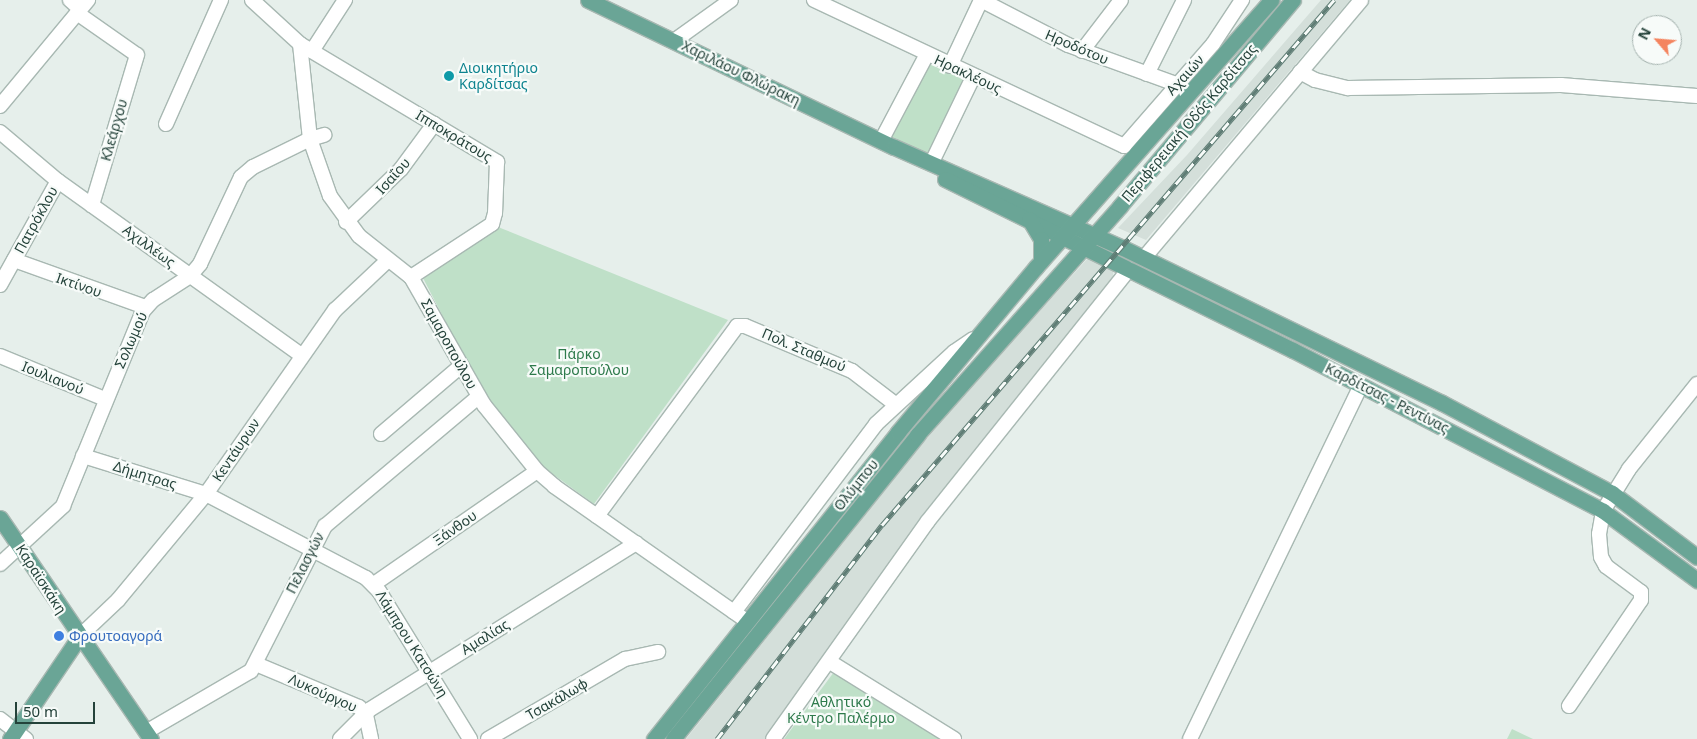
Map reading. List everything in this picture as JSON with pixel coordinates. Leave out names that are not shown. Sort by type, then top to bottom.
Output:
[{"type":"main road","name":"Χαριλάου Φλώρακη","points":[[588,0],[888,144],[932,162],[1069,231]]},
{"type":"main road","name":"Περιφερειακή Οδός Καρδίτσας","points":[[1069,231],[1271,0]]},
{"type":"main road","name":"Περιφερειακή Οδός Καρδίτσας","points":[[1090,240],[1293,0]]},
{"type":"main road","name":"Χαριλάου Φλώρακη","points":[[888,144],[915,164],[1029,219],[1069,231]]},
{"type":"main road","points":[[1029,219],[1041,239],[1041,261]]},
{"type":"main road","name":"Καρδίτσας - Ρεντίνας","points":[[1069,231],[1144,258],[1442,403],[1612,494],[1697,557]]},
{"type":"main road","name":"Ολύμπου","points":[[654,739],[898,432],[1041,261],[1069,231]]},
{"type":"main road","name":"Καρδίτσας - Ρεντίνας","points":[[1090,240],[1130,269],[1603,510],[1697,580]]},
{"type":"main road","name":"Ολύμπου","points":[[673,739],[917,435],[1090,240]]},
{"type":"main road","points":[[1292,350],[1300,333]]},
{"type":"main road","name":"Καραϊσκάκη","points":[[0,518],[79,637],[148,735]]},
{"type":"main road","points":[[17,736],[79,637]]},
{"type":"street","points":[[166,124],[221,0]]},
{"type":"street","points":[[252,0],[306,47],[345,0]]},
{"type":"street","points":[[674,41],[731,0]]},
{"type":"street","name":"Ηρακλέους","points":[[814,0],[839,5],[950,66],[1124,146]]},
{"type":"street","points":[[950,66],[981,0]]},
{"type":"street","name":"Ηροδότου","points":[[981,0],[1002,5],[1082,51],[1176,84]]},
{"type":"street","points":[[1082,51],[1121,0]]},
{"type":"street","points":[[1147,74],[1167,28],[1184,0]]},
{"type":"street","name":"Αχαιών","points":[[1124,146],[1176,84],[1213,44],[1242,0]]},
{"type":"street","points":[[1144,258],[1362,0]]},
{"type":"street","points":[[0,106],[79,5]]},
{"type":"street","name":"Κλεάρχου","points":[[79,5],[137,55],[92,205]]},
{"type":"street","name":"Ιπποκράτους","points":[[306,47],[496,162],[495,218],[492,224],[411,277]]},
{"type":"street","name":"Σαμαροπούλου","points":[[306,47],[310,139],[330,196],[346,222],[388,260],[411,277],[478,397],[537,471],[597,516],[747,621]]},
{"type":"street","points":[[888,144],[927,54]]},
{"type":"street","points":[[1300,72],[1315,80],[1348,88],[1561,85],[1697,96]]},
{"type":"street","points":[[932,162],[973,77]]},
{"type":"street","name":"Ισαΐου","points":[[346,222],[401,169],[434,124]]},
{"type":"street","name":"Αχιλλέως","points":[[0,132],[58,181],[301,355]]},
{"type":"street","name":"Σολωμού","points":[[0,564],[63,506],[105,399],[145,307],[190,276],[200,264],[241,177],[253,167],[310,139],[324,135]]},
{"type":"street","name":"Πατρόκλου","points":[[0,285],[58,181]]},
{"type":"street","name":"Ικτίνου","points":[[14,260],[145,307]]},
{"type":"street","name":"Κεντάυρων","points":[[79,637],[118,600],[206,494],[301,355],[335,310],[388,260]]},
{"type":"street","points":[[773,739],[830,662],[928,521],[1130,269]]},
{"type":"street","name":"Πολ. Σταθμού","points":[[597,516],[737,326],[745,326],[852,371],[895,404]]},
{"type":"street","points":[[734,612],[876,424],[895,404],[954,352],[985,330]]},
{"type":"street","name":"Ιουλιανού","points":[[0,356],[105,399]]},
{"type":"street","points":[[380,434],[461,366]]},
{"type":"street","points":[[1569,706],[1641,600],[1640,592],[1606,566],[1601,557],[1599,534],[1603,510],[1612,494],[1697,384]]},
{"type":"street","points":[[1190,739],[1361,386]]},
{"type":"street","name":"Πελασγών","points":[[148,735],[240,678],[256,664],[310,550],[325,526],[344,508],[478,397]]},
{"type":"street","name":"Δήμητρας","points":[[83,456],[206,494]]},
{"type":"street","name":"Ξάνθου","points":[[374,584],[537,471]]},
{"type":"street","name":"Λάμπρου Κατσώνη","points":[[206,494],[374,584],[430,671],[470,739]]},
{"type":"street","name":"Αμαλίας","points":[[340,739],[364,713],[636,543]]},
{"type":"street","name":"Τσακάλωφ","points":[[488,739],[625,659],[658,652]]},
{"type":"street","points":[[830,662],[954,739]]},
{"type":"street","name":"Λυκούργου","points":[[256,664],[346,701],[364,713],[371,739]]},
{"type":"street","points":[[0,719],[17,736]]},
{"type":"shaded area","points":[[1321,0],[1350,0],[1146,240],[1118,228],[1187,155]]},
{"type":"shaded area","points":[[1089,257],[1114,268],[1112,281],[769,739],[686,739],[908,461],[979,377]]},
{"type":"green space","points":[[927,60],[968,80],[931,155],[888,135]]},
{"type":"green space","name":"Πάρκο Σαμαροπούλου","points":[[498,227],[728,320],[594,504],[543,467],[483,394],[423,278]]},
{"type":"green space","name":"Αθλητικό Κέντρο Παλέρμο","points":[[834,672],[942,739],[784,739]]},
{"type":"green space","points":[[1512,729],[1533,739],[1507,739]]},
{"type":"railway","points":[[717,739],[882,525],[1334,0]]},
{"type":"place","name":"Διοικητήριο Καρδίτσας","points":[[449,76]]},
{"type":"place","name":"Φρουτοαγορά","points":[[59,636]]}]
